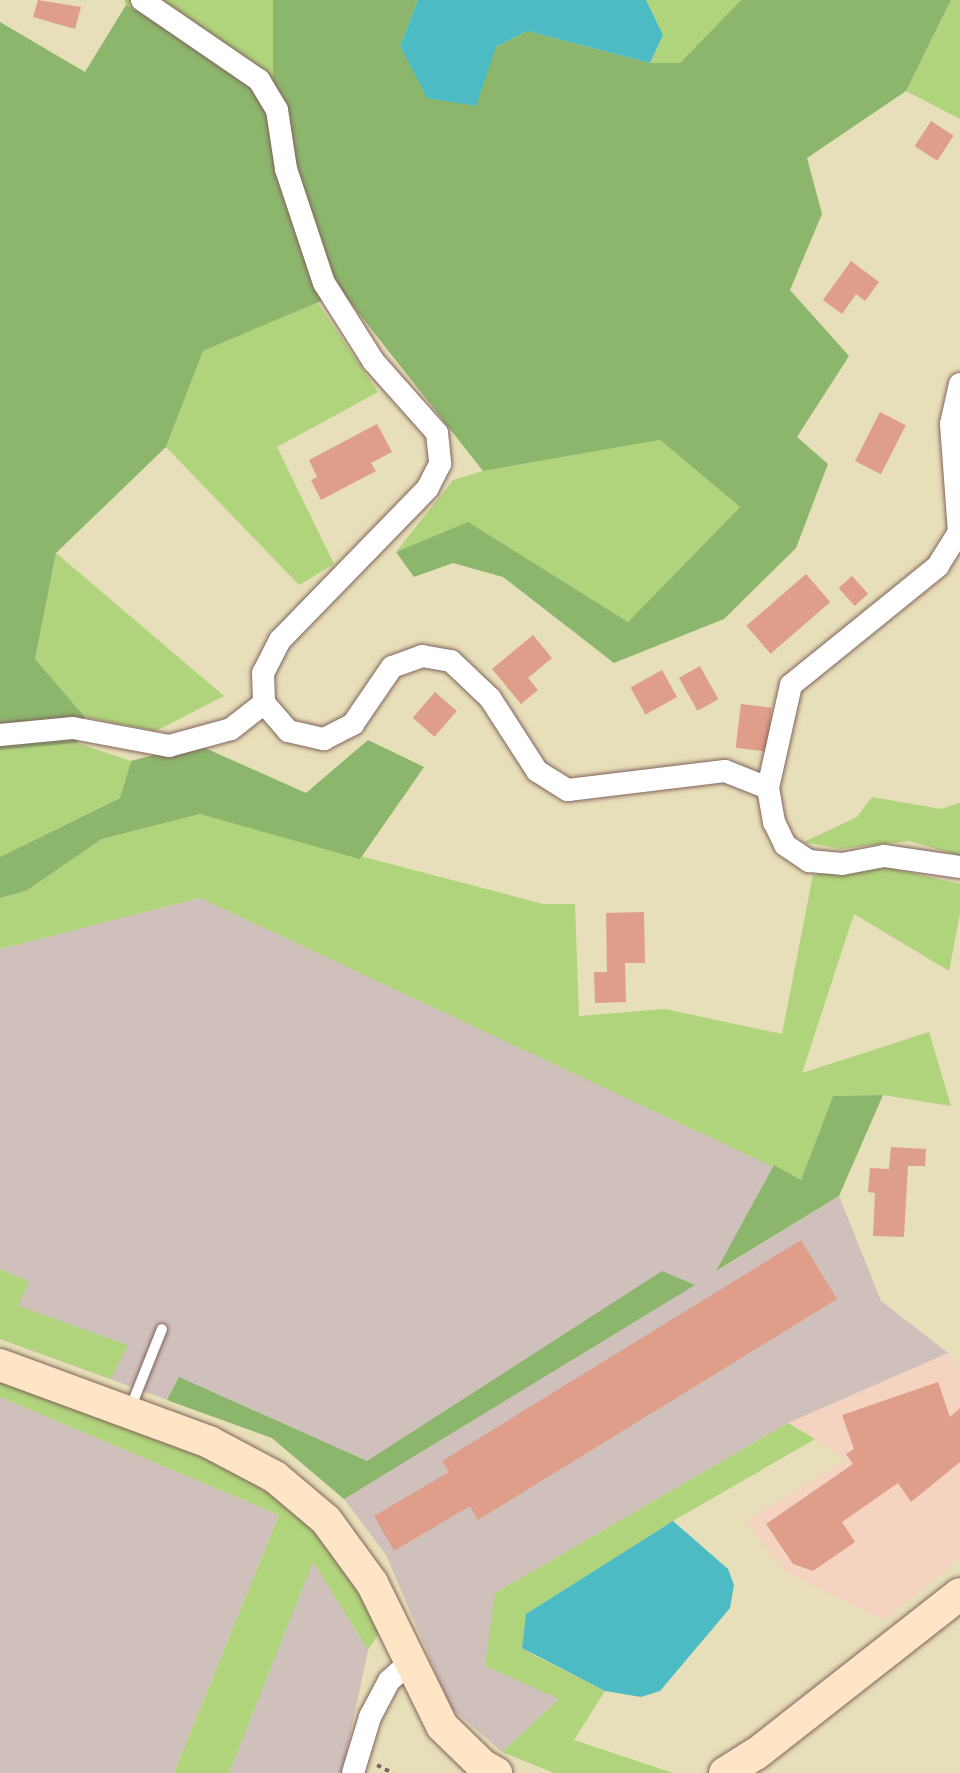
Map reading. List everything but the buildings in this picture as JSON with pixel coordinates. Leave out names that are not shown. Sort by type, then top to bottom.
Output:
[{"type":"street","points":[[142,0],[259,80],[277,110],[286,169],[324,283],[374,362],[437,433],[440,464],[428,488],[280,640],[263,673],[264,703],[288,731],[324,739],[353,724],[392,667],[422,656],[451,661],[490,698],[537,771],[568,790],[725,771],[768,788]]},
{"type":"street","points":[[960,384],[951,424],[959,532],[938,566],[792,686],[768,788],[774,822],[785,845],[809,861],[842,864],[884,856],[960,867]]},
{"type":"street","points":[[0,735],[73,728],[169,746],[231,729],[264,703]]},
{"type":"street","points":[[0,1365],[209,1442],[275,1477],[326,1520],[372,1582],[442,1726],[483,1766],[496,1773]]},
{"type":"street","points":[[725,1773],[756,1754],[960,1594]]},
{"type":"street","points":[[353,1773],[370,1717],[389,1681],[411,1661]]},
{"type":"lane","points":[[129,1413],[162,1329]]},
{"type":"shaded area","points":[[200,898],[774,1165],[717,1271],[839,1196],[881,1301],[948,1353],[788,1423],[495,1593],[559,1699],[502,1752],[451,1708],[386,1555],[344,1499],[272,1438],[0,1339],[0,949]]},
{"type":"shaded area","points":[[948,1353],[960,1370],[960,1558],[884,1620],[785,1572],[745,1521],[847,1459],[788,1423]]},
{"type":"shaded area","points":[[0,1397],[279,1515],[174,1773],[0,1773]]},
{"type":"shaded area","points":[[313,1561],[368,1650],[342,1773],[229,1773]]},
{"type":"green space","points":[[124,0],[273,0],[273,91],[126,5]]},
{"type":"green space","points":[[273,0],[418,0],[400,46],[496,47],[527,31],[650,63],[680,63],[741,0],[951,0],[906,91],[807,158],[822,214],[790,290],[849,356],[797,437],[828,464],[796,548],[724,619],[614,663],[503,577],[453,563],[414,577],[396,552],[468,522],[628,622],[740,507],[660,440],[483,471],[342,292],[203,351],[166,447],[56,553],[35,659],[85,717],[77,743],[0,750],[0,22],[85,72],[126,5],[273,91]]},
{"type":"green space","points":[[646,0],[741,0],[680,63],[650,63],[663,35]]},
{"type":"green space","points":[[951,0],[960,0],[960,119],[906,91]]},
{"type":"green space","points":[[317,302],[378,392],[277,447],[334,564],[299,585],[166,447],[203,351]]},
{"type":"green space","points":[[660,440],[740,507],[628,622],[468,523],[396,552],[453,480],[483,471]]},
{"type":"green space","points":[[56,553],[224,696],[156,731],[85,717],[35,659]]},
{"type":"green space","points":[[368,740],[424,767],[360,859],[200,814],[102,839],[26,891],[0,898],[0,857],[120,798],[131,761],[196,744],[306,793]]},
{"type":"green space","points":[[77,743],[131,761],[120,798],[0,857],[0,750]]},
{"type":"green space","points":[[872,797],[941,809],[960,803],[960,856],[909,841],[840,849],[804,842],[857,817]]},
{"type":"green space","points":[[200,814],[543,904],[575,904],[579,1016],[665,1009],[782,1034],[813,875],[886,867],[960,884],[960,914],[949,971],[854,914],[802,1073],[929,1032],[951,1106],[883,1095],[833,1096],[801,1180],[200,898],[0,949],[0,898],[26,891],[102,839]]},
{"type":"green space","points":[[883,1095],[839,1196],[716,1271],[774,1165],[801,1180],[833,1096]]},
{"type":"green space","points":[[0,1269],[29,1282],[18,1306],[128,1345],[111,1379],[0,1339]]},
{"type":"green space","points":[[662,1271],[695,1285],[344,1499],[272,1438],[167,1400],[179,1377],[367,1461]]},
{"type":"green space","points":[[0,1381],[230,1467],[309,1521],[382,1628],[368,1650],[313,1562],[229,1773],[174,1773],[279,1515],[0,1397]]},
{"type":"green space","points":[[788,1423],[815,1439],[673,1521],[526,1614],[522,1649],[605,1691],[574,1740],[673,1773],[554,1773],[502,1752],[559,1699],[485,1666],[495,1593]]},
{"type":"water","points":[[418,0],[646,0],[663,35],[650,63],[527,31],[496,47],[476,106],[427,98],[400,46]]},
{"type":"water","points":[[673,1521],[728,1569],[734,1585],[730,1608],[660,1691],[641,1697],[605,1691],[522,1648],[526,1614]]}]
